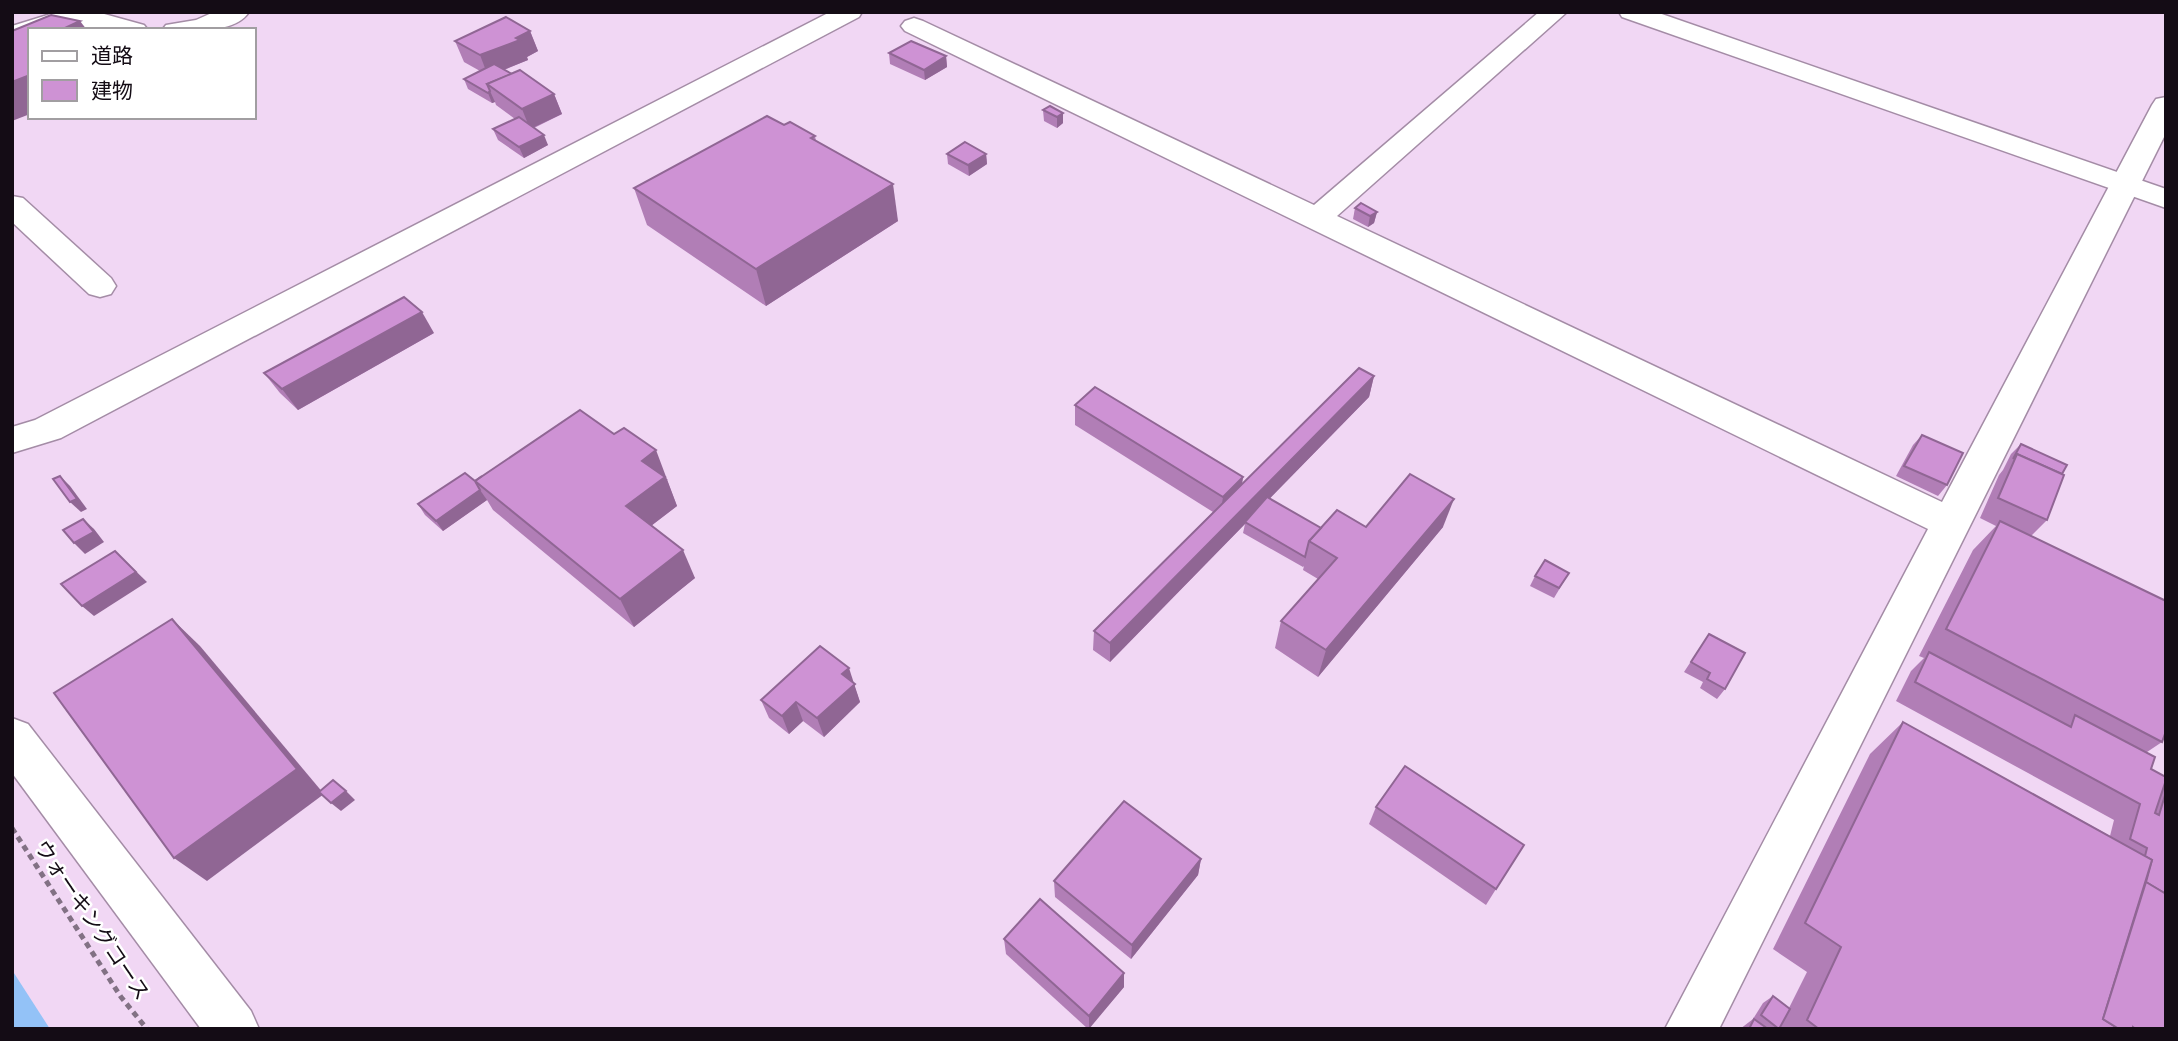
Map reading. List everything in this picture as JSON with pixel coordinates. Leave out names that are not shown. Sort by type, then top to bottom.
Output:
[{"type":"street","points":[[192,28],[237,12]]},
{"type":"street","points":[[12,440],[48,429],[850,12]]},
{"type":"street","points":[[1317,218],[1555,12]]},
{"type":"street","points":[[1631,12],[2166,199]]},
{"type":"street","points":[[33,28],[54,20],[97,20],[127,28]]},
{"type":"street","points":[[914,26],[1951,523]]},
{"type":"street","points":[[1691,1029],[2166,105]]},
{"type":"street","points":[[12,205],[100,286]]},
{"type":"street","points":[[12,738],[233,1029]]},
{"type":"path","name":"ウォーキングコース","points":[[12,828],[121,997],[147,1029]]},
{"type":"water","points":[[12,970],[50,1029],[12,1029]]},
{"type":"building","points":[[51,15],[80,21],[65,28],[28,28],[28,76],[12,82],[12,31]]},
{"type":"building","points":[[506,17],[530,31],[516,38],[520,40],[480,55],[455,41]]},
{"type":"building","points":[[911,41],[946,56],[924,70],[889,53]]},
{"type":"building","points":[[494,64],[512,74],[487,84],[490,91],[488,93],[464,79]]},
{"type":"building","points":[[520,70],[554,94],[522,109],[487,84]]},
{"type":"building","points":[[1050,106],[1063,113],[1057,117],[1043,110]]},
{"type":"building","points":[[767,116],[784,125],[790,122],[815,136],[811,138],[893,184],[756,269],[634,188]]},
{"type":"building","points":[[519,117],[544,135],[519,147],[493,129]]},
{"type":"building","points":[[965,142],[986,154],[968,165],[947,154]]},
{"type":"building","points":[[1361,203],[1377,212],[1370,216],[1355,208]]},
{"type":"building","points":[[404,297],[422,312],[282,389],[264,373]]},
{"type":"building","points":[[1359,368],[1374,376],[1110,643],[1094,631]]},
{"type":"building","points":[[1095,387],[1243,477],[1223,497],[1075,405]]},
{"type":"building","points":[[580,410],[614,434],[624,428],[656,450],[642,461],[665,477],[626,506],[683,550],[620,599],[475,481]]},
{"type":"building","points":[[1922,435],[1963,453],[1947,485],[1904,466]]},
{"type":"building","points":[[2021,444],[2067,465],[2062,474],[2017,454],[2013,459]]},
{"type":"building","points":[[2017,454],[2064,475],[2047,520],[1998,498]]},
{"type":"building","points":[[465,473],[475,481],[480,490],[436,521],[418,504]]},
{"type":"building","points":[[1410,474],[1454,499],[1326,650],[1281,621],[1337,558],[1309,541],[1337,510],[1366,527]]},
{"type":"building","points":[[60,476],[77,499],[70,502],[53,479]]},
{"type":"building","points":[[1267,497],[1321,528],[1309,541],[1305,557],[1245,522]]},
{"type":"building","points":[[83,519],[94,532],[74,543],[63,530]]},
{"type":"building","points":[[2000,521],[2166,601],[2166,731],[2162,742],[1946,629]]},
{"type":"building","points":[[115,551],[136,572],[82,606],[61,584]]},
{"type":"building","points":[[1545,560],[1569,573],[1559,588],[1535,576]]},
{"type":"building","points":[[172,619],[297,769],[174,858],[54,693]]},
{"type":"building","points":[[1709,634],[1745,653],[1725,689],[1707,679],[1710,673],[1691,662]]},
{"type":"building","points":[[820,646],[849,668],[842,674],[855,684],[817,718],[796,702],[782,716],[761,700]]},
{"type":"building","points":[[1929,652],[2071,727],[2075,715],[2155,757],[2151,769],[2166,777],[2155,813],[2159,815],[2166,792],[2166,894],[2146,882],[2152,860],[2145,856],[2147,848],[2130,839],[2140,804],[1915,682]]},
{"type":"building","points":[[1903,722],[2152,860],[2103,1019],[2119,1029],[1819,1029],[1807,1020],[1841,947],[1805,923]]},
{"type":"building","points":[[1405,766],[1524,845],[1496,889],[1376,807]]},
{"type":"building","points":[[333,780],[346,791],[331,803],[319,792]]},
{"type":"building","points":[[1124,801],[1201,859],[1132,945],[1054,881]]},
{"type":"building","points":[[2146,882],[2166,894],[2166,1029],[2119,1029],[2103,1019]]},
{"type":"building","points":[[1040,899],[1124,973],[1089,1016],[1004,939]]},
{"type":"building","points":[[1773,996],[1790,1009],[1779,1029],[1761,1015]]},
{"type":"building","points":[[1754,1019],[1768,1029],[1749,1029]]}]
